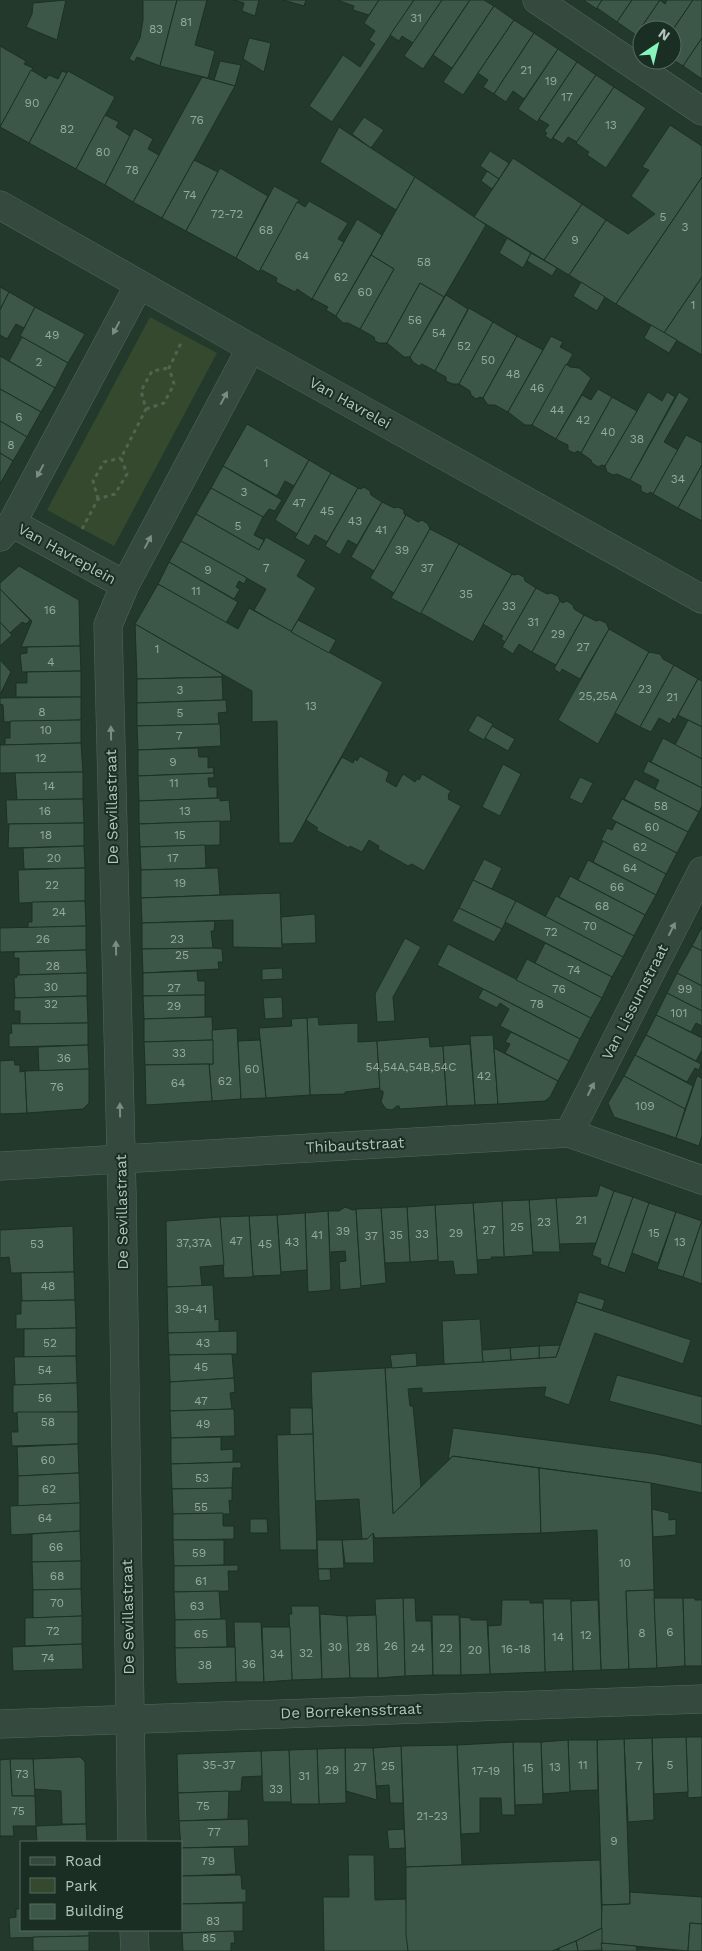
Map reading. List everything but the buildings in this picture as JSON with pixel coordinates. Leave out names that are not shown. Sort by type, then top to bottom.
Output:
[{"type":"street","points":[[537,0],[702,111]]},
{"type":"street","name":"Van Havrelei","points":[[0,205],[251,348],[702,599]]},
{"type":"street","name":"Van Havreplein","points":[[140,285],[6,530],[125,585],[251,348]]},
{"type":"street","name":"De Sevillastraat","points":[[125,585],[108,625],[121,1159],[132,1841]]},
{"type":"street","name":"Van Lissumstraat","points":[[569,1133],[702,871]]},
{"type":"street","name":"Thibautstraat","points":[[0,1166],[569,1133],[702,1180]]},
{"type":"street","name":"De Borrekensstraat","points":[[0,1724],[702,1699]]},
{"type":"street","points":[[134,1931],[135,1951]]},
{"type":"path","points":[[121,458],[104,462],[93,481],[98,499],[115,494],[127,474],[121,458],[146,409],[141,391],[152,371],[169,368],[174,384],[164,403],[146,409]]},
{"type":"green space","points":[[150,317],[217,353],[114,546],[47,510]]}]
